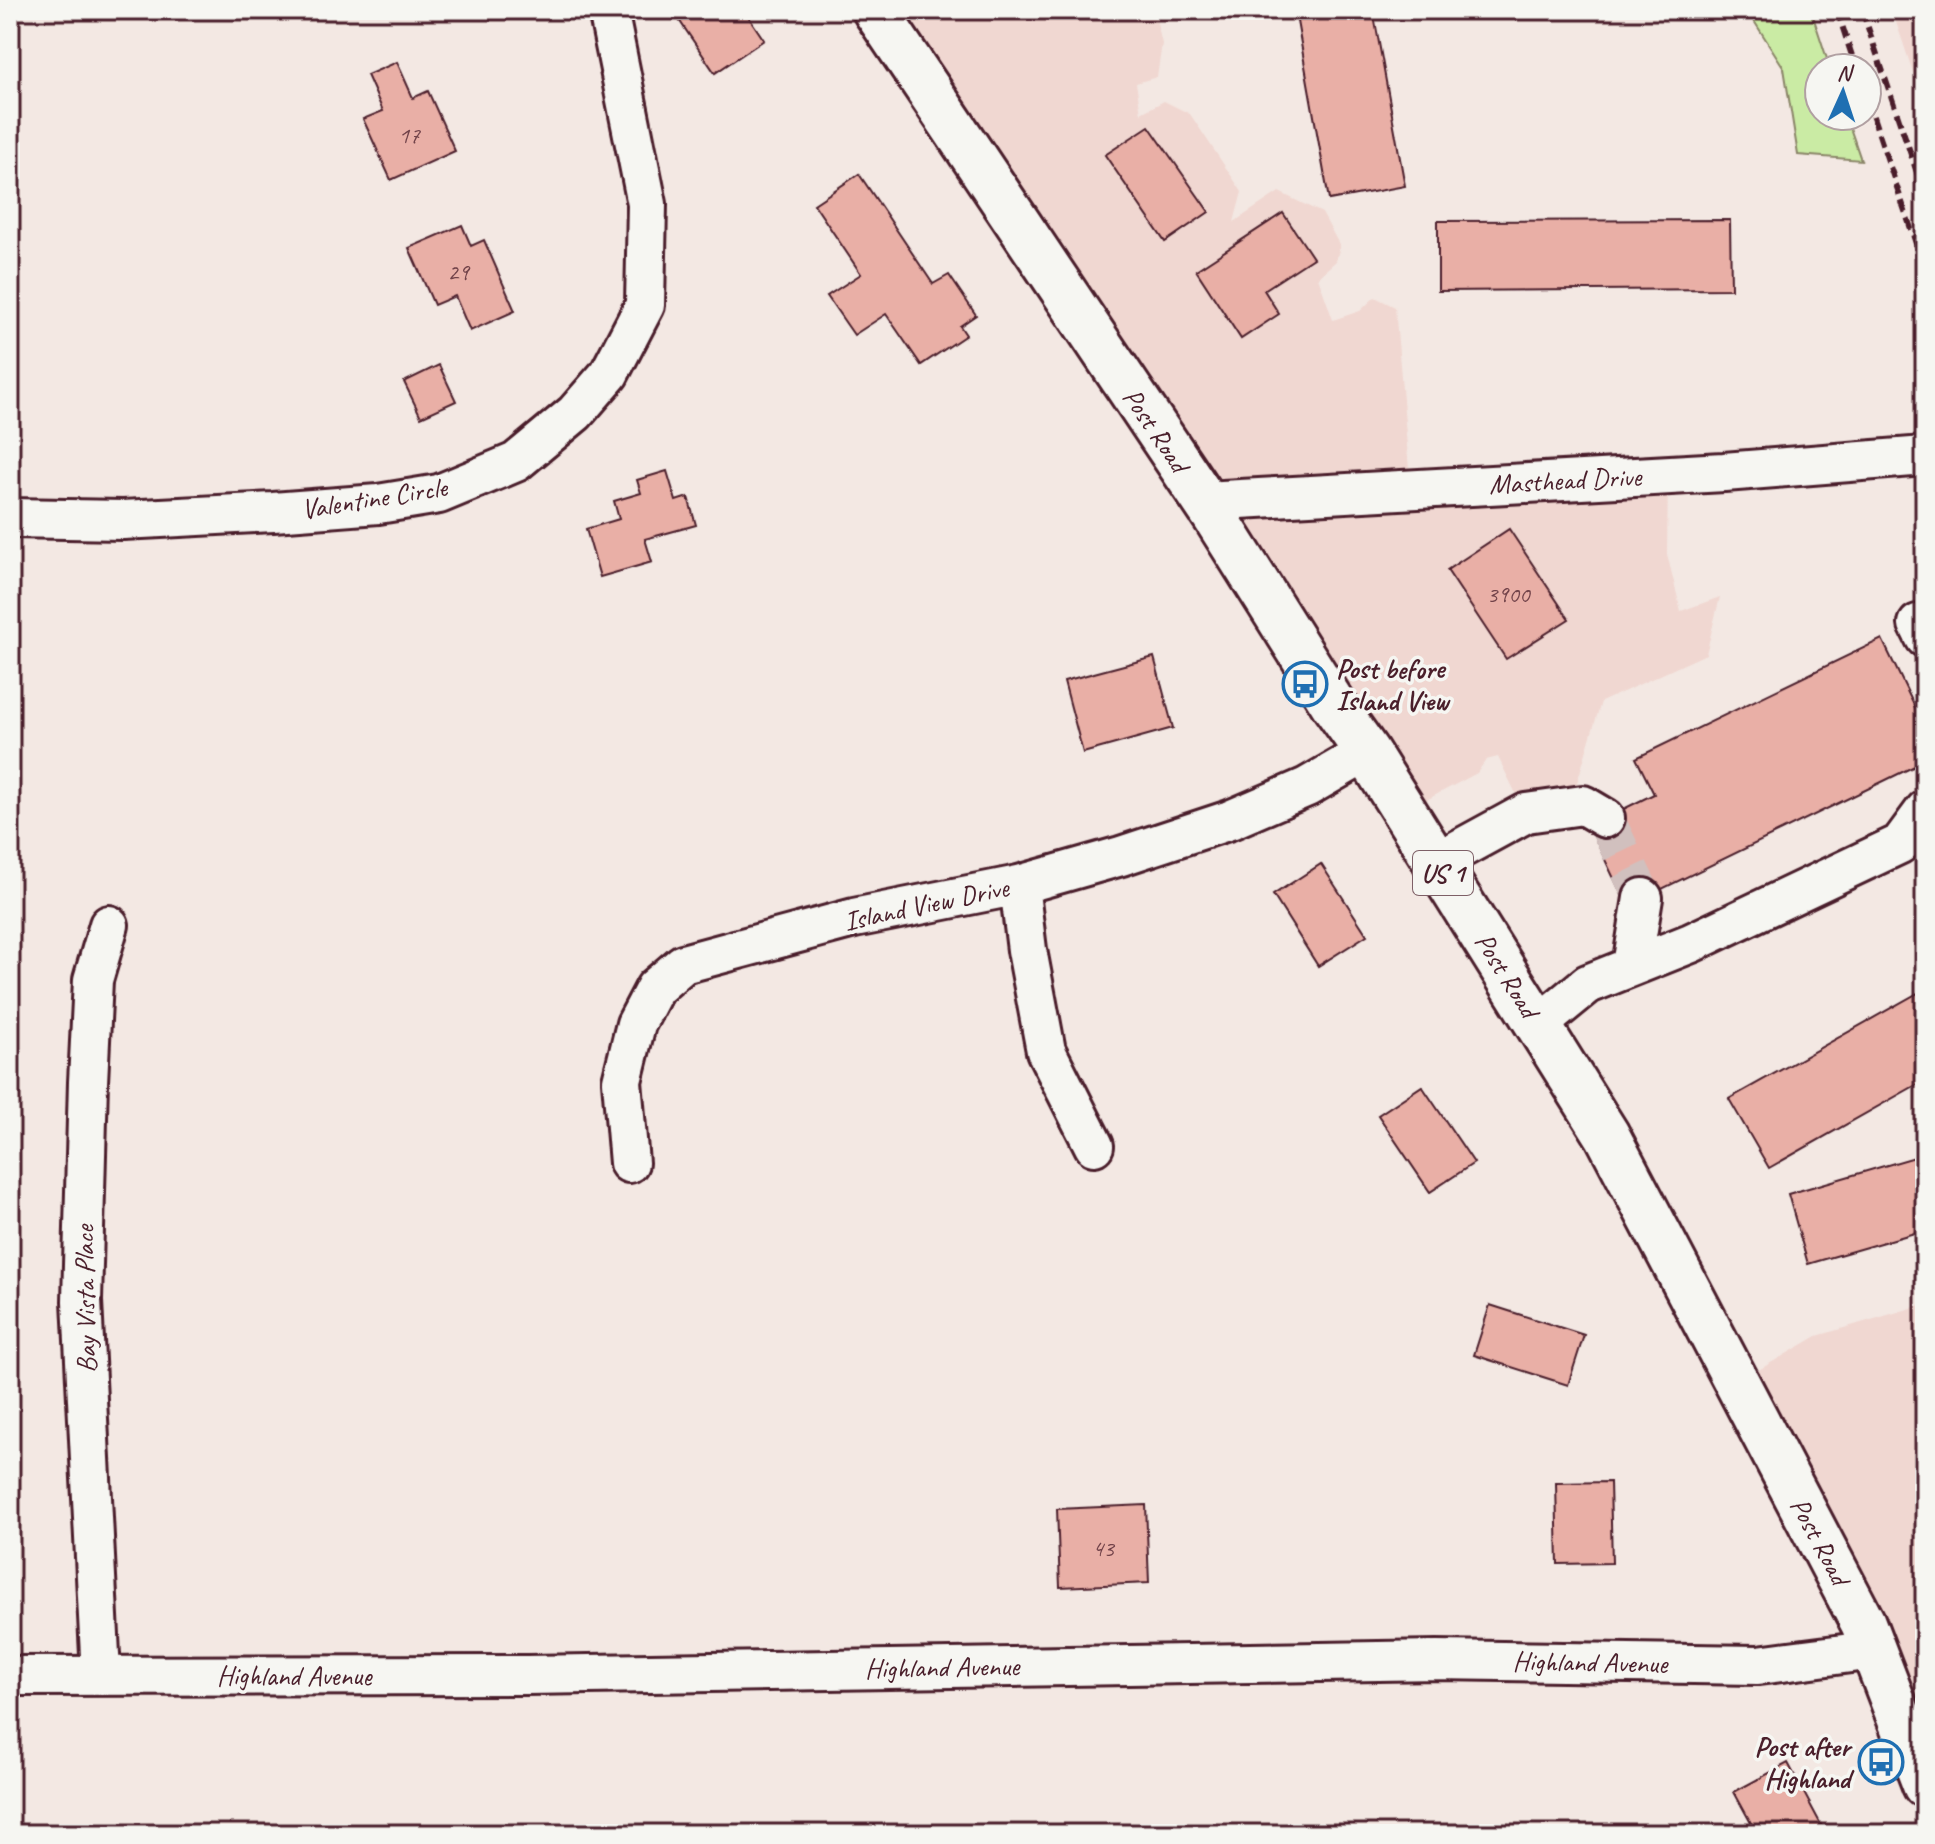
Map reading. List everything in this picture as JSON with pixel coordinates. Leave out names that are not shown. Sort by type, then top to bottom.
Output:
[{"type":"main road","name":"Post Road","points":[[875,10],[1204,501],[1367,752],[1607,1135],[1863,1623],[1925,1785]]},
{"type":"street","name":"Valentine Circle","points":[[10,518],[123,520],[273,512],[378,504],[439,494],[516,462],[575,413],[609,374],[645,305],[647,204],[608,10]]},
{"type":"street","name":"Masthead Drive","points":[[1204,501],[1724,472],[1925,456]]},
{"type":"street","name":"Island View Drive","points":[[629,1163],[622,1081],[636,1024],[655,988],[683,964],[854,918],[1019,885],[1121,856],[1230,820],[1307,787],[1367,752]]},
{"type":"street","points":[[1436,862],[1526,813],[1583,805],[1605,818]]},
{"type":"street","points":[[1538,1025],[1588,984],[1691,943],[1900,844],[1925,810]]},
{"type":"street","points":[[1019,885],[1027,950],[1046,1051],[1094,1146]]},
{"type":"street","points":[[1632,966],[1643,898]]},
{"type":"street","name":"Bay Vista Place","points":[[101,1675],[82,1301],[93,980],[109,925]]},
{"type":"street","name":"Highland Avenue","points":[[10,1676],[527,1675],[1437,1660],[1758,1665],[1874,1650]]},
{"type":"shaded area","points":[[873,10],[1154,10],[1162,44],[1157,77],[1136,83],[1141,113],[1164,101],[1190,114],[1242,192],[1234,222],[1279,192],[1322,213],[1340,246],[1336,261],[1318,277],[1333,320],[1360,311],[1375,297],[1395,307],[1410,481],[1668,477],[1667,554],[1681,611],[1720,597],[1706,654],[1601,702],[1574,793],[1520,802],[1498,757],[1486,760],[1477,773],[1413,807]]},
{"type":"shaded area","points":[[1892,10],[1925,10],[1925,108]]},
{"type":"shaded area","points":[[1925,1304],[1925,1786],[1738,1382],[1817,1336]]},
{"type":"green space","points":[[1747,10],[1811,10],[1825,52],[1803,52],[1803,132],[1851,132],[1861,160],[1798,155],[1784,68]]},
{"type":"building","points":[[682,10],[744,10],[764,40],[715,73],[675,14]]},
{"type":"building","points":[[1295,10],[1373,10],[1405,186],[1329,200]]},
{"type":"building","points":[[397,62],[413,98],[428,91],[455,151],[391,180],[363,119],[383,111],[367,75]]},
{"type":"building","points":[[1149,126],[1209,212],[1165,242],[1105,155]]},
{"type":"building","points":[[859,174],[933,284],[949,275],[976,315],[960,326],[966,335],[921,365],[886,314],[854,335],[827,296],[861,274],[814,204]]},
{"type":"building","points":[[1283,213],[1313,258],[1264,290],[1279,314],[1241,339],[1196,270]]},
{"type":"building","points":[[1730,220],[1731,289],[1438,291],[1438,221]]},
{"type":"building","points":[[462,225],[471,246],[484,240],[515,311],[470,331],[455,296],[434,305],[409,248]]},
{"type":"building","points":[[439,365],[456,401],[421,417],[404,382]]},
{"type":"building","points":[[667,471],[676,501],[688,497],[696,525],[645,539],[652,562],[600,577],[586,529],[619,519],[614,501],[641,493],[637,480]]},
{"type":"building","points":[[1509,529],[1569,619],[1506,659],[1447,570]]},
{"type":"building","points":[[1882,639],[1925,728],[1925,761],[1627,906],[1589,826],[1654,794],[1636,758]]},
{"type":"building","points":[[1154,657],[1173,728],[1083,753],[1064,681]]},
{"type":"building","points":[[1321,864],[1367,935],[1318,966],[1273,895]]},
{"type":"building","points":[[1925,989],[1925,1080],[1769,1168],[1729,1099]]},
{"type":"building","points":[[1422,1086],[1474,1163],[1430,1192],[1378,1115]]},
{"type":"building","points":[[1925,1154],[1925,1230],[1808,1264],[1788,1194]]},
{"type":"building","points":[[1490,1305],[1584,1335],[1568,1385],[1474,1355]]},
{"type":"building","points":[[1610,1482],[1612,1563],[1558,1564],[1556,1483]]},
{"type":"building","points":[[1146,1505],[1149,1583],[1060,1587],[1057,1509]]},
{"type":"building","points":[[1788,1763],[1826,1834],[1757,1834],[1734,1792]]},
{"type":"tunnel","points":[[1605,818],[1643,898]]},
{"type":"railway","points":[[1837,10],[1851,52]]},
{"type":"railway","points":[[1862,10],[1925,196]]},
{"type":"railway","points":[[1878,132],[1925,270]]},
{"type":"place","name":"Post before Island View","points":[[1305,684]]},
{"type":"place","name":"Post after Highland","points":[[1881,1762]]}]
